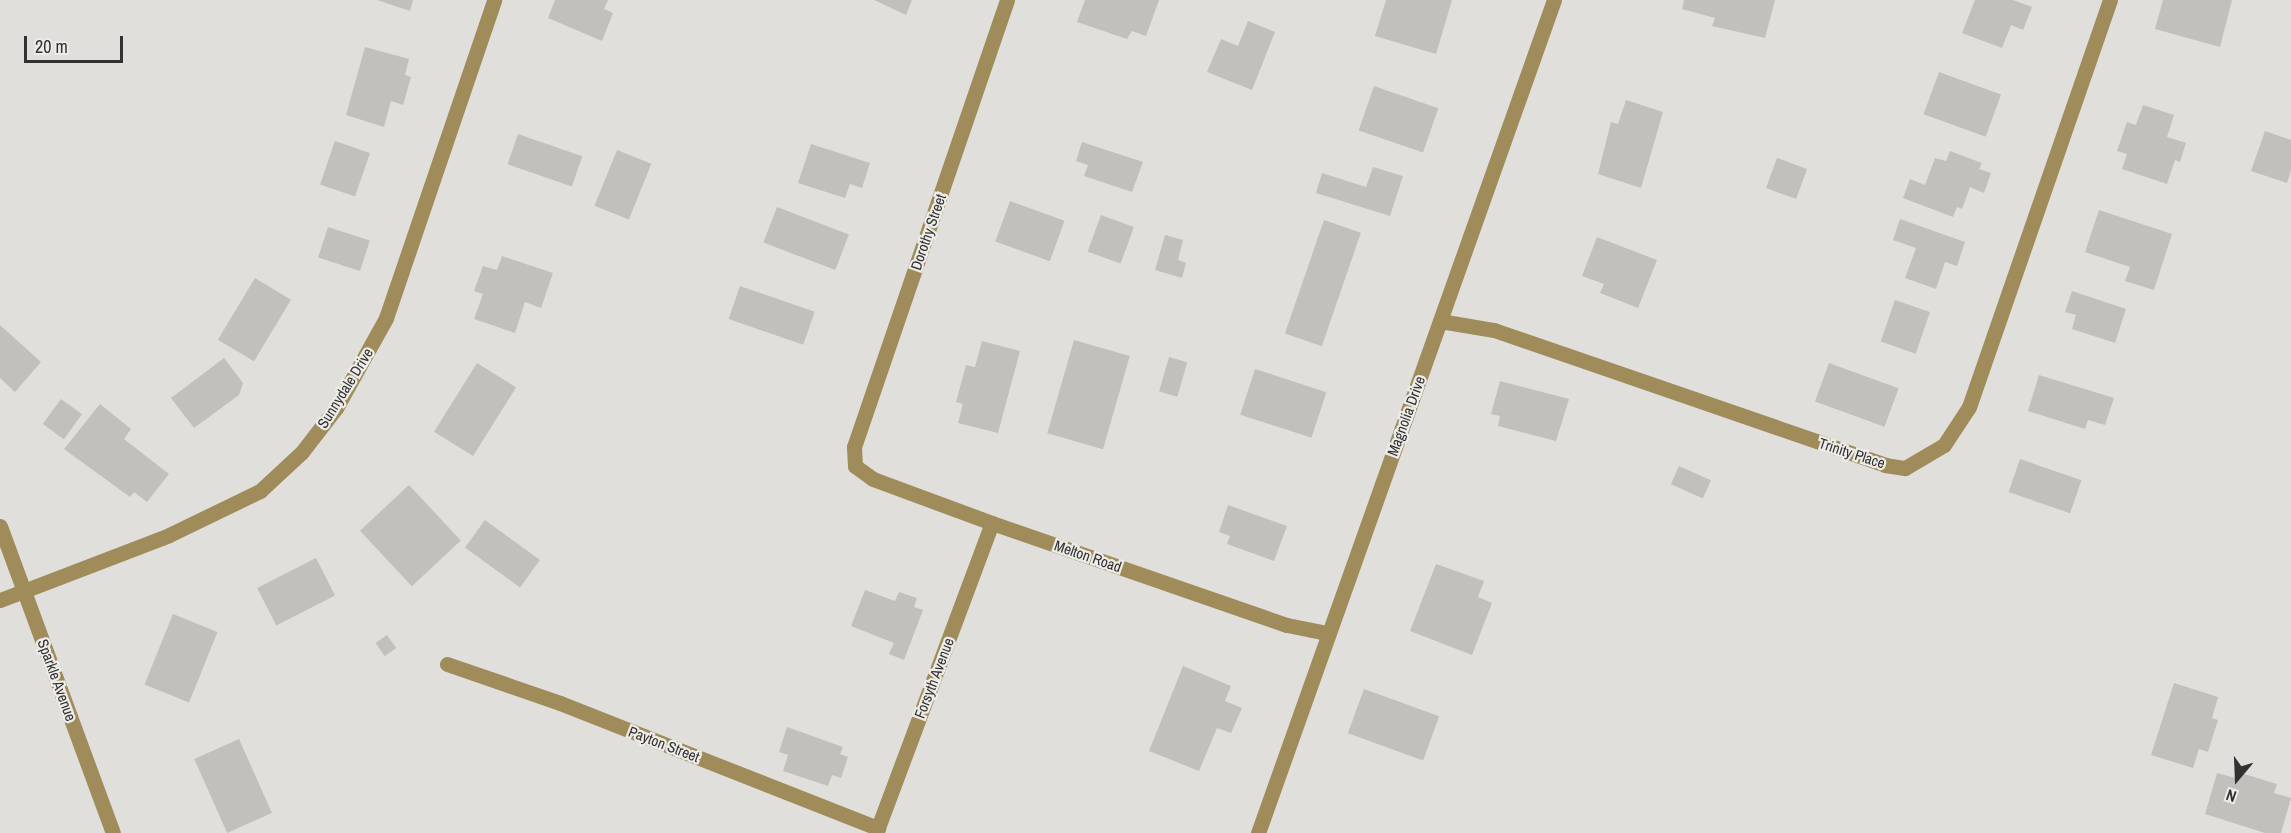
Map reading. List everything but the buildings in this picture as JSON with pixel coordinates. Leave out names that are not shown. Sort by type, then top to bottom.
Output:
[{"type":"street","name":"Sunnydale Drive","points":[[0,600],[169,535],[260,491],[309,444],[336,408],[386,318],[494,0]]},
{"type":"street","name":"Dorothy Street","points":[[855,466],[854,447],[1007,0]]},
{"type":"street","name":"Magnolia Drive","points":[[1258,833],[1327,633],[1554,0]]},
{"type":"street","name":"Trinity Place","points":[[1440,321],[1494,330],[1885,465],[1905,468],[1944,445],[1969,407],[2110,0]]},
{"type":"street","name":"Melton Road","points":[[855,466],[873,479],[992,523],[1287,625],[1327,633]]},
{"type":"street","name":"Forsyth Avenue","points":[[877,831],[992,523]]},
{"type":"street","name":"Sparkle Avenue","points":[[0,526],[113,833]]},
{"type":"street","name":"Payton Street","points":[[447,664],[560,703],[877,831]]}]
